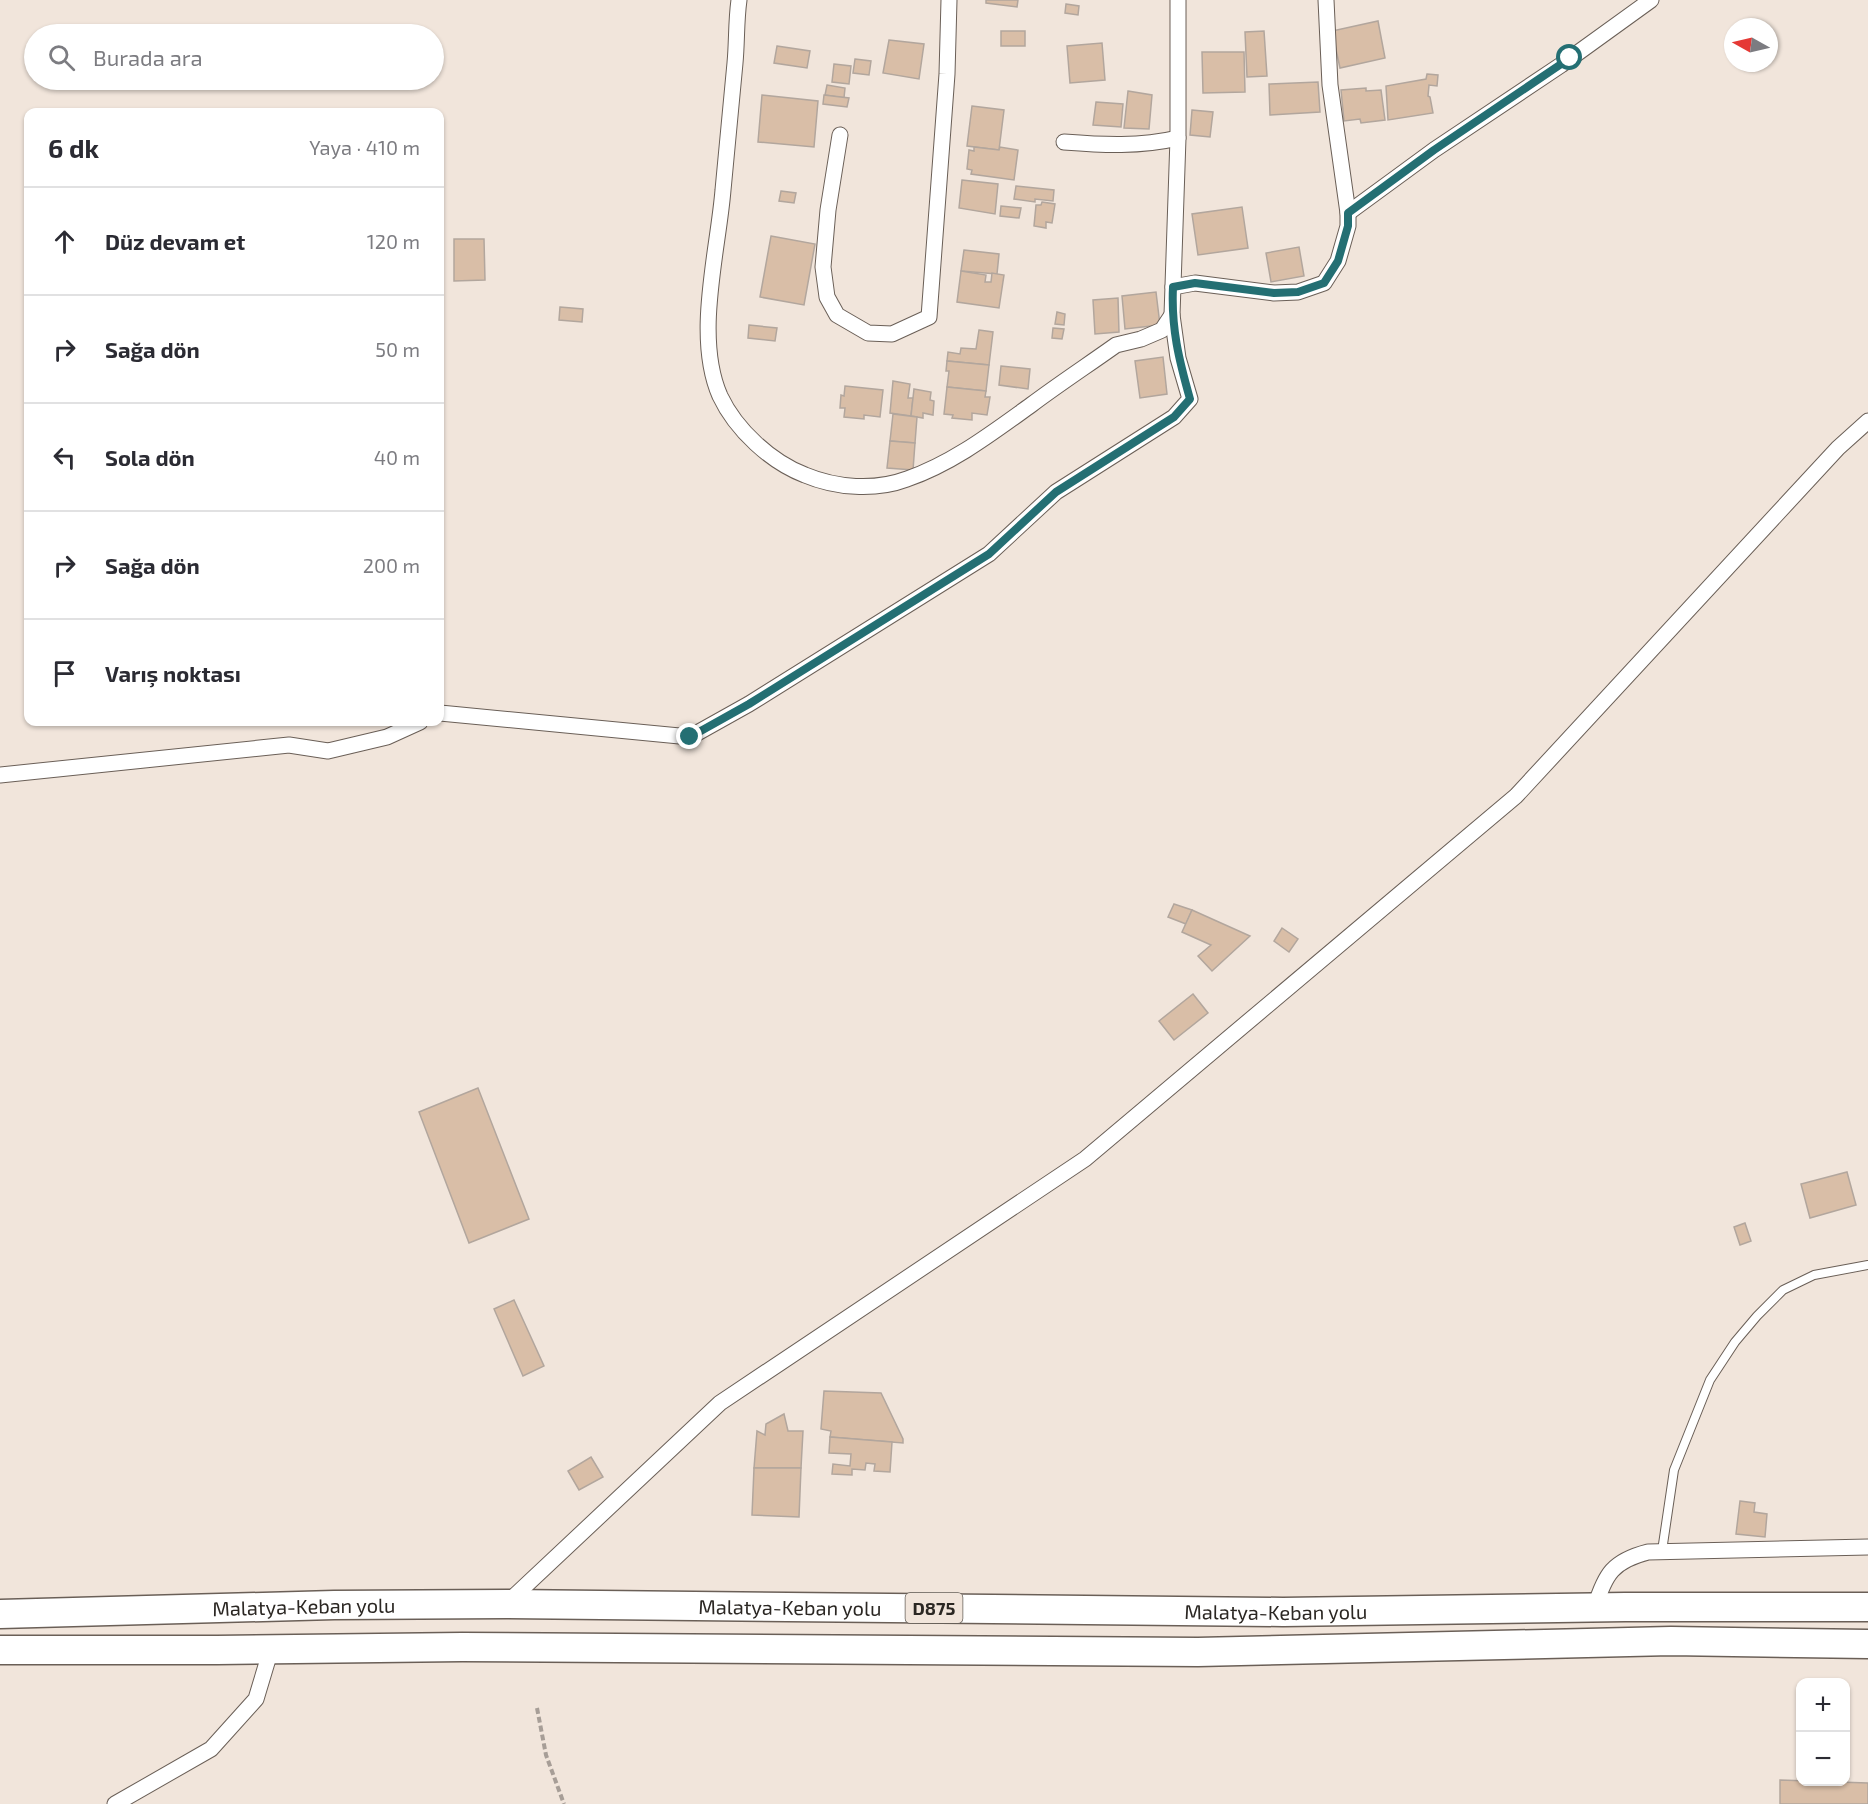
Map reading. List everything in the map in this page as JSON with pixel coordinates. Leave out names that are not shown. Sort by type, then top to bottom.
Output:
[{"type":"highway","name":"Malatya-Keban yolu","points":[[0,1614],[334,1605],[506,1604],[1283,1612],[1595,1607],[1868,1607]]},
{"type":"highway","name":"Malatya-Keban yolu","points":[[0,1650],[462,1647],[1198,1652],[1671,1641],[1868,1644]]},
{"type":"street","points":[[739,0],[722,205],[710,295],[709,337],[713,372],[721,397],[739,426],[763,449],[793,471],[823,482],[852,486],[880,486],[905,480],[968,449],[1116,345],[1141,339],[1162,330],[1172,315]]},
{"type":"street","points":[[840,135],[823,267],[827,297],[837,315],[868,333],[892,334],[929,317],[948,74],[949,0]]},
{"type":"street","points":[[444,713],[690,737],[989,554],[1056,492],[1174,417],[1190,399],[1178,358],[1172,315],[1178,138],[1178,0]]},
{"type":"street","points":[[1173,287],[1195,283],[1253,291],[1298,292],[1324,283],[1338,261],[1348,226],[1348,213],[1330,85],[1326,0]]},
{"type":"street","points":[[1348,213],[1434,150],[1651,0]]},
{"type":"street","points":[[1064,142],[1114,145],[1152,144],[1178,138]]},
{"type":"street","points":[[506,1604],[720,1403],[1085,1159],[1516,796],[1838,448],[1868,422]]},
{"type":"street","points":[[0,775],[289,745],[328,751],[387,737],[411,726]]},
{"type":"street","points":[[1595,1607],[1602,1585],[1613,1568],[1628,1557],[1648,1552],[1868,1547]]},
{"type":"street","points":[[115,1804],[211,1749],[256,1699],[271,1649]]},
{"type":"lane","points":[[1662,1551],[1674,1470],[1710,1380],[1735,1342],[1783,1290],[1814,1275],[1868,1265]]},
{"type":"path","points":[[537,1708],[546,1755],[564,1804]]},
{"type":"building","points":[[986,0],[1018,0],[1017,7],[986,3]]},
{"type":"building","points":[[1066,4],[1079,6],[1078,15],[1065,13]]},
{"type":"building","points":[[1378,21],[1385,58],[1340,68],[1332,31]]},
{"type":"building","points":[[1001,31],[1025,31],[1025,46],[1001,46]]},
{"type":"building","points":[[1264,31],[1267,76],[1247,77],[1245,32]]},
{"type":"building","points":[[889,40],[924,44],[919,79],[883,73]]},
{"type":"building","points":[[1102,43],[1105,80],[1070,83],[1067,46]]},
{"type":"building","points":[[777,46],[810,51],[807,68],[774,63]]},
{"type":"building","points":[[1202,52],[1244,52],[1245,92],[1203,93]]},
{"type":"building","points":[[855,59],[871,61],[869,75],[853,73]]},
{"type":"building","points":[[834,64],[851,66],[849,84],[832,82]]},
{"type":"building","points":[[1427,74],[1438,75],[1437,86],[1429,85],[1428,96],[1433,113],[1388,120],[1386,86],[1426,79]]},
{"type":"building","points":[[1318,82],[1320,112],[1270,115],[1269,84]]},
{"type":"building","points":[[827,85],[845,88],[844,98],[825,95]]},
{"type":"building","points":[[1366,88],[1366,91],[1381,90],[1385,120],[1361,123],[1360,119],[1344,121],[1341,90]]},
{"type":"building","points":[[1128,91],[1152,95],[1149,129],[1124,128]]},
{"type":"building","points":[[762,95],[818,101],[814,147],[758,142]]},
{"type":"building","points":[[824,95],[849,98],[847,107],[823,104]]},
{"type":"building","points":[[1096,102],[1123,104],[1121,127],[1093,125]]},
{"type":"building","points":[[972,106],[1004,110],[999,150],[967,146]]},
{"type":"building","points":[[1192,110],[1213,112],[1210,137],[1190,135]]},
{"type":"building","points":[[974,147],[1018,150],[1014,180],[971,174],[972,170],[967,169],[969,150],[974,151]]},
{"type":"building","points":[[962,180],[998,184],[995,214],[959,208]]},
{"type":"building","points":[[1016,186],[1054,190],[1053,201],[1035,199],[1035,202],[1014,199]]},
{"type":"building","points":[[781,191],[796,193],[794,203],[779,201]]},
{"type":"building","points":[[1042,202],[1055,204],[1052,223],[1046,222],[1046,228],[1034,226],[1036,205],[1041,205]]},
{"type":"building","points":[[1001,206],[1021,208],[1019,218],[1000,216]]},
{"type":"building","points":[[1242,207],[1248,248],[1198,255],[1192,214]]},
{"type":"building","points":[[771,236],[815,244],[804,305],[760,297]]},
{"type":"building","points":[[454,239],[484,239],[485,280],[454,281]]},
{"type":"building","points":[[1299,247],[1304,276],[1271,282],[1266,253]]},
{"type":"building","points":[[964,250],[999,254],[997,274],[961,271]]},
{"type":"building","points":[[961,271],[986,275],[985,282],[991,282],[992,273],[1004,275],[999,308],[957,302]]},
{"type":"building","points":[[1156,292],[1160,325],[1125,329],[1122,296]]},
{"type":"building","points":[[1118,298],[1119,332],[1095,334],[1093,300]]},
{"type":"building","points":[[560,307],[583,309],[582,322],[559,320]]},
{"type":"building","points":[[1057,312],[1065,314],[1064,325],[1055,324]]},
{"type":"building","points":[[749,325],[777,328],[775,341],[748,338]]},
{"type":"building","points":[[1053,328],[1064,329],[1062,339],[1052,338]]},
{"type":"building","points":[[979,330],[993,332],[989,365],[947,361],[948,352],[960,354],[961,348],[976,349]]},
{"type":"building","points":[[1163,357],[1167,394],[1140,398],[1135,361]]},
{"type":"building","points":[[947,361],[989,365],[986,391],[947,387],[949,371],[946,371]]},
{"type":"building","points":[[1001,366],[1030,369],[1028,389],[999,385]]},
{"type":"building","points":[[893,381],[910,384],[908,398],[913,398],[911,416],[890,413]]},
{"type":"building","points":[[845,386],[883,390],[880,417],[864,415],[864,419],[844,417],[845,408],[840,408],[841,395],[844,396]]},
{"type":"building","points":[[947,387],[986,391],[985,397],[990,397],[987,415],[972,413],[972,420],[952,418],[953,415],[944,414]]},
{"type":"building","points":[[914,389],[931,392],[930,400],[934,401],[933,415],[923,413],[923,418],[911,416]]},
{"type":"building","points":[[893,414],[917,417],[915,443],[890,441]]},
{"type":"building","points":[[890,441],[915,443],[913,470],[887,468]]},
{"type":"building","points":[[1174,904],[1192,910],[1186,924],[1168,917]]},
{"type":"building","points":[[1192,910],[1250,936],[1212,971],[1198,956],[1211,945],[1182,932]]},
{"type":"building","points":[[1282,928],[1298,939],[1289,952],[1274,941]]},
{"type":"building","points":[[1193,994],[1208,1013],[1174,1040],[1159,1021]]},
{"type":"building","points":[[478,1088],[529,1219],[469,1243],[419,1112]]},
{"type":"building","points":[[1847,1172],[1856,1205],[1810,1218],[1801,1184]]},
{"type":"building","points":[[1745,1223],[1751,1241],[1740,1245],[1734,1227]]},
{"type":"building","points":[[514,1300],[544,1366],[523,1376],[494,1309]]},
{"type":"building","points":[[824,1391],[881,1393],[903,1443],[830,1437],[831,1431],[821,1429]]},
{"type":"building","points":[[784,1414],[788,1431],[803,1431],[801,1468],[754,1468],[757,1431],[765,1435],[766,1424]]},
{"type":"building","points":[[830,1437],[892,1442],[890,1472],[874,1471],[875,1464],[866,1463],[865,1470],[852,1469],[852,1475],[832,1474],[833,1464],[850,1466],[851,1454],[829,1453]]},
{"type":"building","points":[[591,1457],[603,1477],[579,1490],[568,1471]]},
{"type":"building","points":[[754,1468],[801,1468],[799,1517],[752,1515]]},
{"type":"building","points":[[1740,1501],[1755,1503],[1754,1512],[1767,1514],[1765,1537],[1736,1534]]},
{"type":"building","points":[[1780,1780],[1796,1781],[1796,1786],[1850,1786],[1850,1782],[1868,1783],[1868,1804],[1780,1804]]},
{"type":"route","points":[[690,737],[749,704],[989,554],[1056,492],[1098,463],[1174,417],[1190,399],[1176,347],[1172,315],[1173,287],[1195,283],[1274,293],[1298,292],[1324,283],[1338,261],[1348,226],[1348,213],[1434,150],[1570,58]]}]
